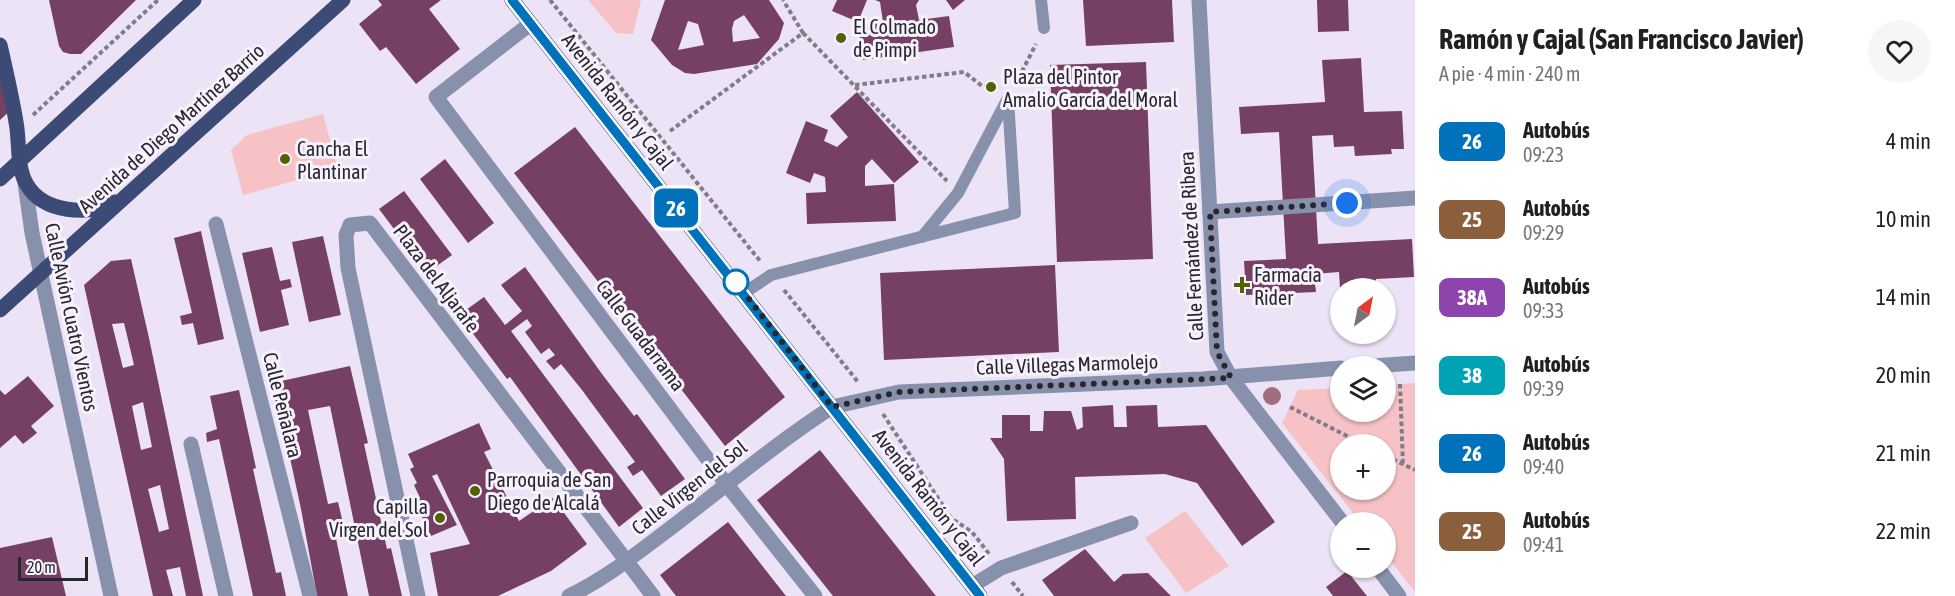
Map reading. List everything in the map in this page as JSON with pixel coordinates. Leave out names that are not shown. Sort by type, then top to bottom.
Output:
[{"type":"main road","points":[[0,179],[194,0]]},
{"type":"main road","name":"Avenida de Diego Martínez Barrio","points":[[0,310],[343,0]]},
{"type":"main road","name":"Avenida Ramón y Cajal","points":[[512,0],[976,591]]},
{"type":"main road","name":"Calle Avión Cuatro Vientos","points":[[0,45],[16,119],[19,161],[25,183]]},
{"type":"main road","points":[[44,138],[33,155],[25,183],[42,200],[70,209],[96,210],[125,197]]},
{"type":"street","name":"Calle Fernández de Ribera","points":[[1199,0],[1217,352],[1231,378],[1334,512]]},
{"type":"street","name":"Calle Guadarrama","points":[[531,24],[436,97],[727,485],[815,596]]},
{"type":"street","name":"Calle Avión Cuatro Vientos","points":[[25,183],[41,273],[111,596]]},
{"type":"street","points":[[1210,212],[1415,198]]},
{"type":"street","name":"Plaza del Aljarafe","points":[[418,596],[348,268],[346,235],[350,225],[359,222],[369,223],[627,561]]},
{"type":"street","name":"Calle Peñalara","points":[[216,224],[310,596]]},
{"type":"street","points":[[1396,364],[1415,363]]},
{"type":"street","name":"Calle Villegas Marmolejo","points":[[832,407],[899,392],[1231,378],[1330,369]]},
{"type":"street","name":"Calle Virgen del Sol","points":[[569,596],[589,587],[627,561],[795,431],[832,407]]},
{"type":"street","points":[[191,444],[226,596]]},
{"type":"street","points":[[976,591],[1000,568],[1131,523]]},
{"type":"street","points":[[627,561],[653,596]]},
{"type":"street","points":[[1385,578],[1399,596]]},
{"type":"lane","points":[[1041,0],[1044,28]]},
{"type":"lane","points":[[922,237],[958,193],[1008,99]]},
{"type":"lane","points":[[744,293],[771,275],[1015,213],[1008,99]]},
{"type":"path","points":[[29,119],[158,0]]},
{"type":"path","points":[[550,0],[860,384]]},
{"type":"path","points":[[783,0],[803,33],[958,193]]},
{"type":"path","points":[[1008,99],[1044,28]]},
{"type":"path","points":[[670,131],[803,33]]},
{"type":"path","points":[[854,85],[964,72],[982,86],[1014,86]]},
{"type":"path","points":[[1400,384],[1403,465]]},
{"type":"path","points":[[1290,407],[1343,434]]},
{"type":"path","points":[[882,412],[951,518],[972,532],[1023,596]]},
{"type":"path","points":[[1396,461],[1415,470]]},
{"type":"shaded area","points":[[588,0],[641,0],[633,34],[616,33]]},
{"type":"shaded area","name":"Cancha El Plantinar","points":[[323,114],[338,169],[243,195],[231,150],[247,135]]},
{"type":"shaded area","points":[[1415,383],[1415,592],[1396,568],[1396,512],[1352,512],[1343,500],[1396,500],[1396,434],[1330,434],[1330,484],[1282,423],[1298,390],[1330,389],[1330,422],[1396,422],[1396,384]]},
{"type":"shaded area","points":[[1185,511],[1229,566],[1186,593],[1145,538]]},
{"type":"building","points":[[49,0],[136,0],[81,54],[70,54],[63,52],[59,46]]},
{"type":"building","points":[[378,0],[441,0],[429,9],[460,49],[416,84],[386,47],[380,51],[359,24],[382,5]]},
{"type":"building","points":[[665,0],[769,0],[784,23],[779,39],[757,64],[694,74],[685,73],[672,65],[651,40]],"holes":[[[744,15],[760,38],[733,42],[734,21]],[[688,21],[698,24],[704,45],[678,50]]]},
{"type":"building","points":[[837,0],[867,0],[858,22],[832,11]]},
{"type":"building","points":[[875,0],[919,0],[916,5],[919,20],[949,16],[954,47],[863,60],[858,25],[883,22],[880,2]]},
{"type":"building","points":[[946,0],[965,0],[953,10]]},
{"type":"building","points":[[1083,0],[1172,0],[1174,42],[1086,46]]},
{"type":"building","points":[[1317,0],[1348,0],[1349,31],[1318,32]]},
{"type":"building","points":[[1361,58],[1364,112],[1402,111],[1404,149],[1391,149],[1392,154],[1355,156],[1354,146],[1334,147],[1333,135],[1312,136],[1318,244],[1412,239],[1414,277],[1339,278],[1339,272],[1314,274],[1316,292],[1246,295],[1244,261],[1286,259],[1279,132],[1241,134],[1239,107],[1325,102],[1322,60]]},
{"type":"building","points":[[1146,62],[1153,259],[1057,262],[1050,65]]},
{"type":"building","points":[[0,67],[12,109],[0,120]]},
{"type":"building","points":[[857,92],[919,162],[894,183],[872,159],[865,166],[865,186],[894,184],[896,221],[807,224],[806,193],[826,192],[825,177],[814,173],[810,183],[786,173],[806,121],[828,130],[824,141],[837,147],[848,137],[830,116]]},
{"type":"building","points":[[575,127],[785,397],[725,446],[514,173]]},
{"type":"building","points":[[445,159],[494,223],[468,243],[420,179]]},
{"type":"building","points":[[404,191],[452,255],[427,273],[379,209]]},
{"type":"building","points":[[201,231],[224,339],[198,345],[193,323],[182,325],[180,316],[192,313],[174,238]]},
{"type":"building","points":[[323,236],[341,315],[309,322],[292,242]]},
{"type":"building","points":[[272,247],[280,281],[290,279],[292,287],[281,290],[289,325],[260,332],[242,253]]},
{"type":"building","points":[[131,259],[203,596],[186,596],[180,567],[166,570],[173,596],[153,596],[84,285],[111,261]],"holes":[[[124,323],[134,365],[123,368],[112,324]],[[143,402],[152,447],[141,450],[132,406]],[[160,485],[169,529],[159,532],[148,489]]]},
{"type":"building","points":[[1055,265],[1059,352],[884,360],[880,273]]},
{"type":"building","points":[[525,267],[602,374],[634,416],[637,414],[685,479],[661,496],[642,470],[633,476],[627,467],[635,462],[561,364],[554,370],[546,361],[555,355],[549,348],[541,354],[525,332],[532,326],[527,319],[511,331],[643,508],[619,527],[510,377],[507,379],[459,315],[484,297],[505,325],[522,311],[501,285]]},
{"type":"building","points":[[350,366],[368,443],[364,444],[387,549],[391,548],[402,596],[369,596],[330,406],[308,410],[328,504],[338,502],[343,523],[333,524],[348,596],[317,596],[301,509],[290,458],[287,459],[272,383]]},
{"type":"building","points":[[28,376],[54,406],[31,426],[37,433],[23,444],[15,435],[0,448],[0,390],[5,395]]},
{"type":"building","points":[[239,390],[256,468],[253,469],[276,573],[281,572],[286,596],[253,596],[219,439],[207,442],[206,433],[217,429],[210,396]]},
{"type":"building","points":[[1113,405],[1114,427],[1127,427],[1126,406],[1157,405],[1158,427],[1206,425],[1275,522],[1242,546],[1197,483],[1165,474],[1075,477],[1076,519],[1007,521],[1004,459],[990,438],[1002,438],[1002,415],[1030,415],[1030,431],[1043,431],[1044,411],[1071,411],[1077,430],[1083,427],[1082,407]]},
{"type":"building","points":[[479,423],[491,449],[484,452],[519,521],[553,498],[587,544],[551,571],[498,596],[438,596],[430,553],[470,544],[437,474],[432,476],[457,525],[431,536],[421,515],[424,515],[417,500],[420,498],[414,485],[417,483],[410,469],[414,467],[408,454]]},
{"type":"building","points":[[820,450],[936,596],[833,596],[757,500]]},
{"type":"building","points":[[728,522],[786,596],[676,596],[660,575]]},
{"type":"building","points":[[52,537],[66,596],[0,596],[0,548]]},
{"type":"building","points":[[1085,549],[1114,582],[1123,574],[1148,573],[1171,596],[1054,596],[1042,580]]},
{"type":"building","points":[[1338,578],[1353,578],[1367,596],[1333,596],[1326,587]]},
{"type":"bus line","name":"26","points":[[512,0],[980,596]]},
{"type":"place","name":"El Colmado de Pimpi","points":[[841,38]]},
{"type":"place","name":"Plaza del Pintor Amalio García del Moral","points":[[991,87]]},
{"type":"place","name":"Cancha El Plantinar","points":[[285,159]]},
{"type":"place","name":"Farmacia Rider","points":[[1242,285]]},
{"type":"place","name":"Parroquia de San Diego de Alcalá","points":[[475,491]]},
{"type":"place","name":"Capilla Virgen del Sol","points":[[440,518]]},
{"type":"route","points":[[736,282],[832,407],[899,392],[1231,378],[1217,352],[1210,212],[1347,203]]}]
